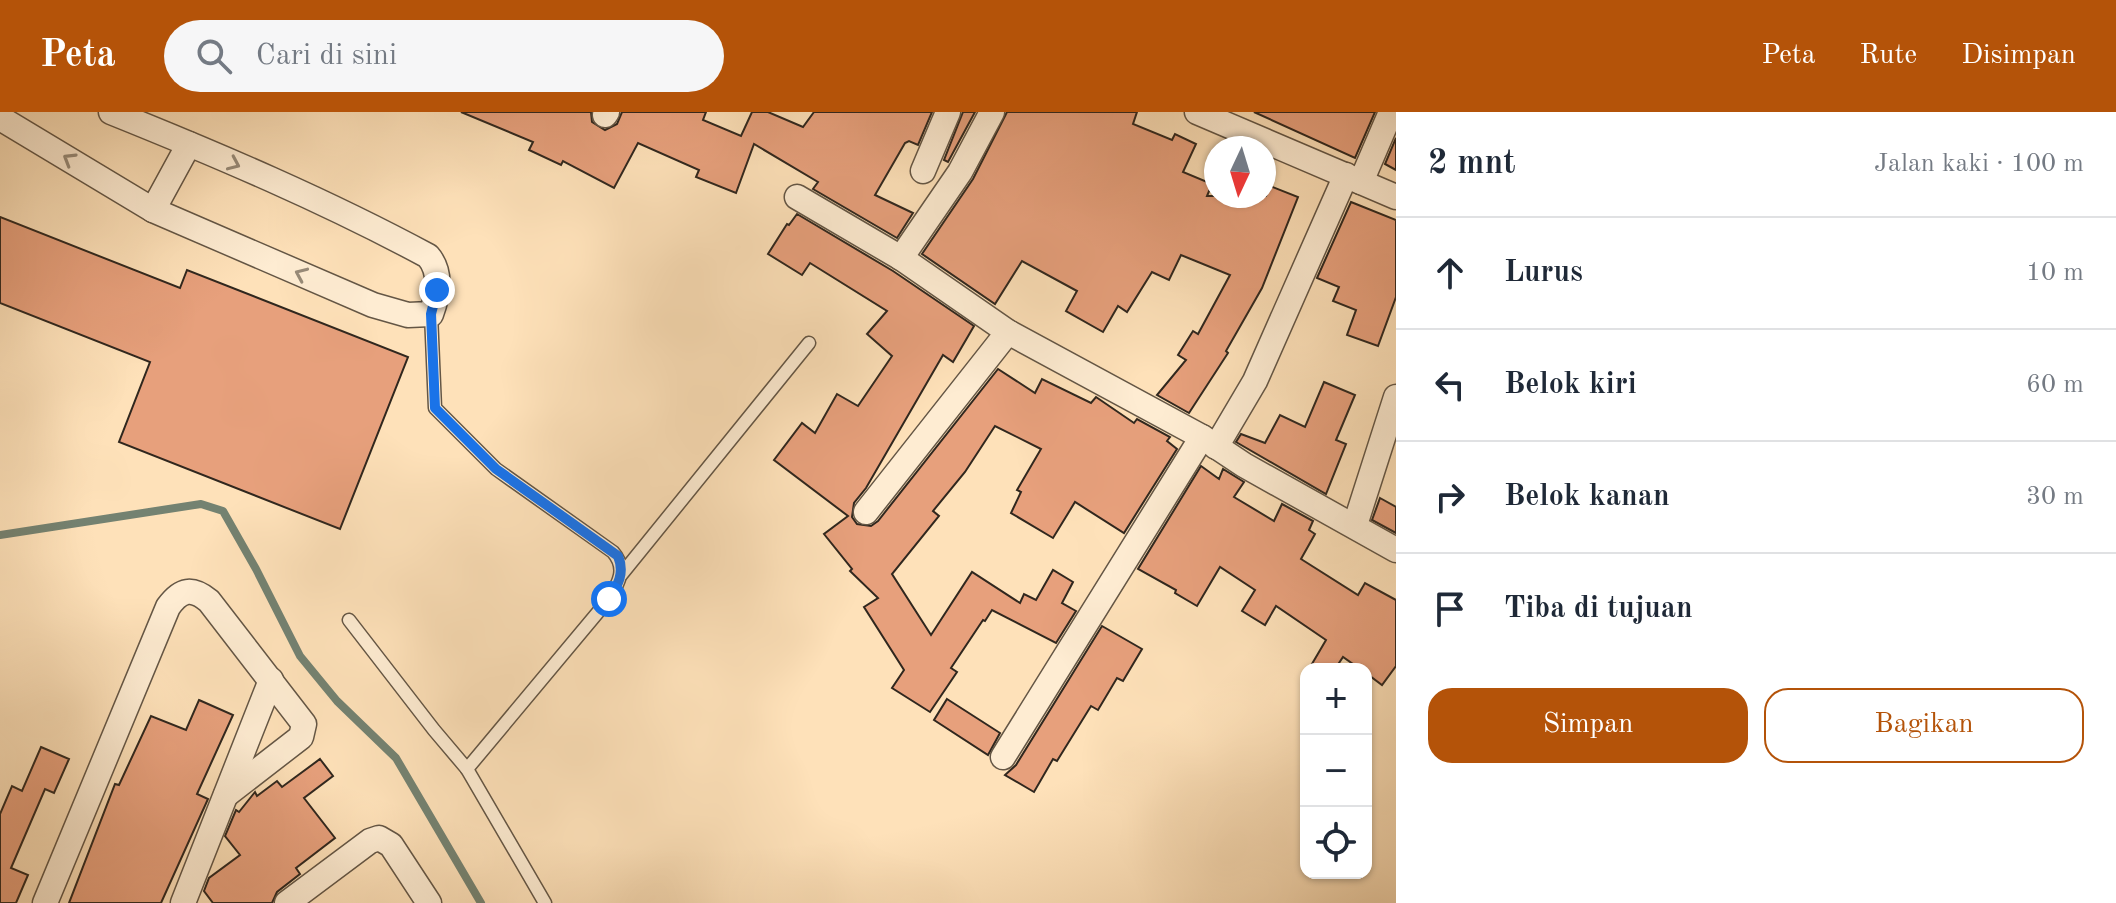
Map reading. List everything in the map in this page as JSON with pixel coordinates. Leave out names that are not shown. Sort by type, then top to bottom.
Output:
[{"type":"street","points":[[0,118],[153,210],[373,305],[408,315],[431,314],[437,275],[434,263],[428,256],[348,215],[111,112]]},
{"type":"street","points":[[923,171],[948,112]]},
{"type":"street","points":[[901,258],[960,172],[992,112]]},
{"type":"street","points":[[1197,112],[1396,197]]},
{"type":"street","points":[[1003,757],[1209,442],[1255,381],[1353,178],[1391,112]]},
{"type":"street","points":[[153,210],[189,144]]},
{"type":"street","points":[[797,197],[901,258],[1008,332],[1209,442],[1396,550]]},
{"type":"street","points":[[866,512],[1008,332]]},
{"type":"street","points":[[1355,525],[1396,397]]},
{"type":"street","points":[[45,903],[173,599],[187,590],[204,598],[302,721],[303,735],[226,795]]},
{"type":"street","points":[[183,903],[271,680]]},
{"type":"street","points":[[287,903],[370,841],[379,838],[391,845],[429,903]]},
{"type":"lane","points":[[431,314],[435,408],[496,469],[613,552],[621,563],[621,575]]},
{"type":"lane","points":[[467,769],[609,599],[621,575],[809,343]]},
{"type":"lane","points":[[349,620],[467,769],[545,903]]},
{"type":"building","points":[[461,112],[591,112],[592,122],[605,130],[617,124],[622,112],[706,112],[703,120],[741,136],[752,112],[768,112],[803,127],[814,112],[932,112],[918,145],[909,141],[905,143],[875,195],[913,213],[897,238],[813,189],[818,182],[754,144],[736,193],[696,177],[699,170],[638,143],[614,188],[563,161],[561,165],[529,150],[533,142]]},
{"type":"building","points":[[963,112],[975,112],[948,162],[944,160]]},
{"type":"building","points":[[1007,112],[1137,112],[1133,124],[1172,140],[1175,134],[1196,144],[1183,172],[1204,181],[1204,208],[1276,208],[1276,188],[1298,197],[1262,288],[1226,351],[1228,353],[1189,413],[1157,395],[1186,360],[1178,355],[1193,331],[1198,334],[1230,275],[1181,255],[1169,280],[1152,272],[1127,312],[1118,306],[1103,332],[1066,311],[1077,291],[1022,261],[995,304],[922,254],[973,179]]},
{"type":"building","points":[[1254,112],[1375,112],[1355,158]]},
{"type":"building","points":[[1396,138],[1396,170],[1385,164]]},
{"type":"building","points":[[1351,202],[1396,220],[1396,297],[1378,346],[1347,335],[1356,310],[1333,301],[1339,287],[1317,278]]},
{"type":"building","points":[[797,214],[893,271],[974,326],[953,362],[943,355],[866,488],[854,503],[852,517],[857,524],[871,526],[878,521],[998,369],[1035,393],[1042,379],[1091,403],[1096,397],[1134,423],[1137,419],[1170,437],[1167,441],[1177,449],[1124,533],[1075,502],[1053,538],[1011,513],[1021,492],[1017,490],[1041,449],[995,426],[965,472],[933,511],[939,516],[892,574],[931,635],[972,572],[1020,603],[1024,594],[1036,600],[1053,570],[1073,582],[1062,603],[1076,611],[1056,643],[992,610],[951,668],[957,672],[930,712],[892,688],[904,670],[864,607],[878,598],[850,571],[852,569],[824,534],[848,516],[774,460],[802,423],[815,433],[837,394],[858,406],[892,356],[867,334],[887,311],[810,263],[802,275],[768,254]]},
{"type":"building","points":[[0,217],[180,288],[187,270],[408,357],[340,529],[119,442],[150,362],[0,303]]},
{"type":"building","points":[[1324,382],[1355,395],[1336,440],[1346,444],[1326,494],[1236,442],[1241,434],[1265,443],[1280,415],[1305,427]]},
{"type":"building","points":[[1201,466],[1219,479],[1223,469],[1244,482],[1234,497],[1274,521],[1282,504],[1313,521],[1309,530],[1315,534],[1301,559],[1358,595],[1365,583],[1396,600],[1396,666],[1382,685],[1372,678],[1372,663],[1352,663],[1343,657],[1339,663],[1313,663],[1326,640],[1276,606],[1265,625],[1242,611],[1255,590],[1220,567],[1197,606],[1138,569]]},
{"type":"building","points":[[1380,498],[1396,507],[1396,533],[1372,520]]},
{"type":"building","points":[[1102,626],[1142,649],[1123,681],[1117,678],[1098,710],[1091,706],[1034,792],[1005,775],[1016,765]]},
{"type":"building","points":[[947,699],[1000,733],[988,755],[934,720]]},
{"type":"building","points":[[199,700],[233,715],[197,794],[208,799],[161,903],[69,903],[115,784],[119,785],[151,716],[186,730]]},
{"type":"building","points":[[41,747],[69,759],[54,793],[45,789],[11,868],[28,875],[16,903],[0,903],[0,814],[12,786],[22,791]]},
{"type":"building","points":[[320,759],[333,776],[304,798],[335,838],[296,868],[300,874],[277,892],[272,903],[213,903],[204,891],[209,878],[240,855],[225,836],[236,810],[239,812],[255,792],[257,796],[277,781],[282,787]]},
{"type":"waterway","points":[[0,535],[201,504],[223,511],[300,656],[337,701],[396,758],[481,903]]},
{"type":"route","points":[[437,290],[431,314],[435,408],[496,469],[618,556],[622,569],[619,582],[609,599]]}]
